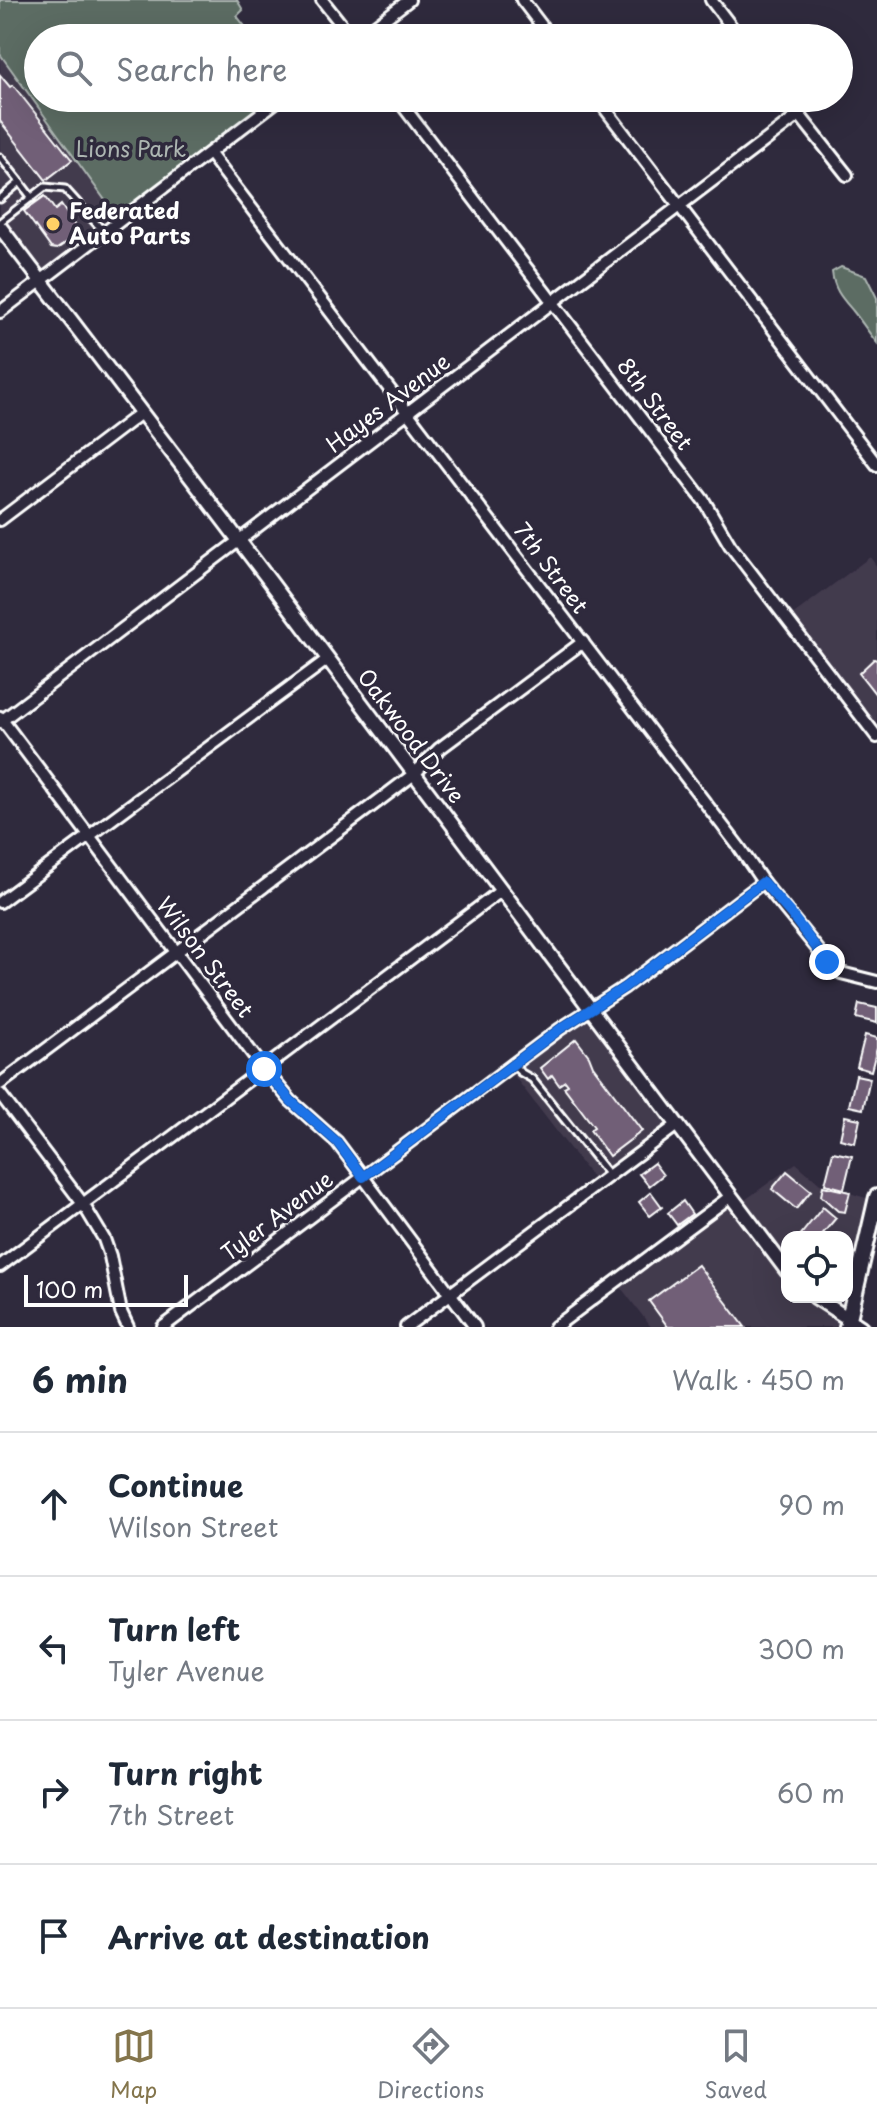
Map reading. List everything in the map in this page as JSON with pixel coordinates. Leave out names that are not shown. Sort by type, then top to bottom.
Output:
[{"type":"main road","points":[[852,1324],[877,1197]]},
{"type":"street","points":[[322,0],[341,24]]},
{"type":"street","points":[[377,24],[409,0]]},
{"type":"street","points":[[522,0],[540,24]]},
{"type":"street","points":[[711,0],[729,24]]},
{"type":"street","points":[[0,312],[263,112]]},
{"type":"street","name":"8th Street","points":[[408,112],[704,501],[730,545],[877,737]]},
{"type":"street","points":[[608,112],[877,465]]},
{"type":"street","points":[[797,112],[847,175]]},
{"type":"street","name":"Hayes Avenue","points":[[1,720],[799,115]]},
{"type":"street","name":"7th Street","points":[[210,154],[763,882],[833,968],[877,982]]},
{"type":"street","name":"Oakwood Drive","points":[[0,224],[781,1263]]},
{"type":"street","points":[[0,520],[141,413]]},
{"type":"street","points":[[0,1084],[414,774],[439,749],[583,642]]},
{"type":"street","points":[[0,902],[328,659]]},
{"type":"street","name":"Wilson Street","points":[[1,720],[264,1069],[291,1101],[337,1142],[475,1327]]},
{"type":"street","name":"Tyler Avenue","points":[[163,1327],[560,1029],[637,978],[763,882]]},
{"type":"street","points":[[0,1266],[502,890]]},
{"type":"street","points":[[0,1094],[83,1204],[104,1239],[121,1312],[128,1327]]},
{"type":"street","points":[[406,1327],[677,1125]]},
{"type":"street","points":[[555,1327],[731,1196]]},
{"type":"street","points":[[823,1303],[852,1324]]},
{"type":"lane","points":[[0,157],[32,198]]},
{"type":"lane","points":[[0,199],[20,182]]},
{"type":"lane","points":[[0,224],[45,187],[65,189],[105,232]]},
{"type":"lane","points":[[513,1064],[532,1079],[608,1175]]},
{"type":"shaded area","points":[[0,54],[24,87],[24,112],[42,112],[120,221],[41,281],[0,227]]},
{"type":"shaded area","points":[[870,557],[877,567],[877,737],[787,619]]},
{"type":"shaded area","points":[[590,1010],[677,1125],[597,1184],[508,1068]]},
{"type":"shaded area","points":[[796,1163],[820,1184],[876,1201],[853,1301],[853,1231],[781,1231],[781,1303],[853,1303],[847,1327],[651,1327],[616,1281],[731,1196],[738,1205]]},
{"type":"green space","name":"Lions Park","points":[[0,0],[237,0],[243,10],[237,16],[243,24],[24,24],[24,87],[0,54]]},
{"type":"green space","name":"Lions Park","points":[[42,112],[263,112],[120,221]]},
{"type":"green space","points":[[841,267],[866,276],[877,298],[877,343],[837,289],[832,272]]},
{"type":"building","points":[[0,75],[24,99],[24,112],[34,112],[72,160],[46,180],[0,121]]},
{"type":"building","name":"Federated Auto Parts","points":[[45,196],[55,210],[61,205],[80,233],[57,249],[51,248],[24,211]]},
{"type":"building","points":[[874,659],[877,660],[877,696],[859,673]]},
{"type":"building","points":[[859,1004],[877,1008],[877,1023],[856,1018]]},
{"type":"building","points":[[865,1035],[877,1038],[871,1071],[857,1067]]},
{"type":"building","points":[[576,1039],[642,1131],[609,1156],[590,1130],[594,1127],[564,1087],[568,1085],[565,1081],[559,1085],[552,1075],[548,1079],[540,1068]]},
{"type":"building","points":[[856,1075],[870,1078],[863,1109],[849,1106]]},
{"type":"building","points":[[845,1116],[860,1119],[855,1143],[840,1139]]},
{"type":"building","points":[[833,1152],[852,1156],[844,1189],[825,1184]]},
{"type":"building","points":[[654,1163],[663,1175],[649,1186],[639,1174]]},
{"type":"building","points":[[787,1171],[811,1191],[796,1209],[772,1189]]},
{"type":"building","points":[[823,1186],[850,1192],[845,1212],[838,1211],[821,1196]]},
{"type":"building","points":[[651,1192],[662,1207],[650,1216],[639,1202]]},
{"type":"building","points":[[683,1201],[692,1214],[677,1225],[668,1213]]},
{"type":"building","points":[[823,1207],[836,1218],[825,1231],[804,1231]]},
{"type":"building","points":[[698,1265],[745,1327],[668,1327],[649,1301]]},
{"type":"place","name":"Federated Auto Parts","points":[[53,224]]},
{"type":"route","points":[[264,1069],[291,1101],[337,1142],[363,1177],[560,1029],[625,987],[763,882],[827,962]]}]
